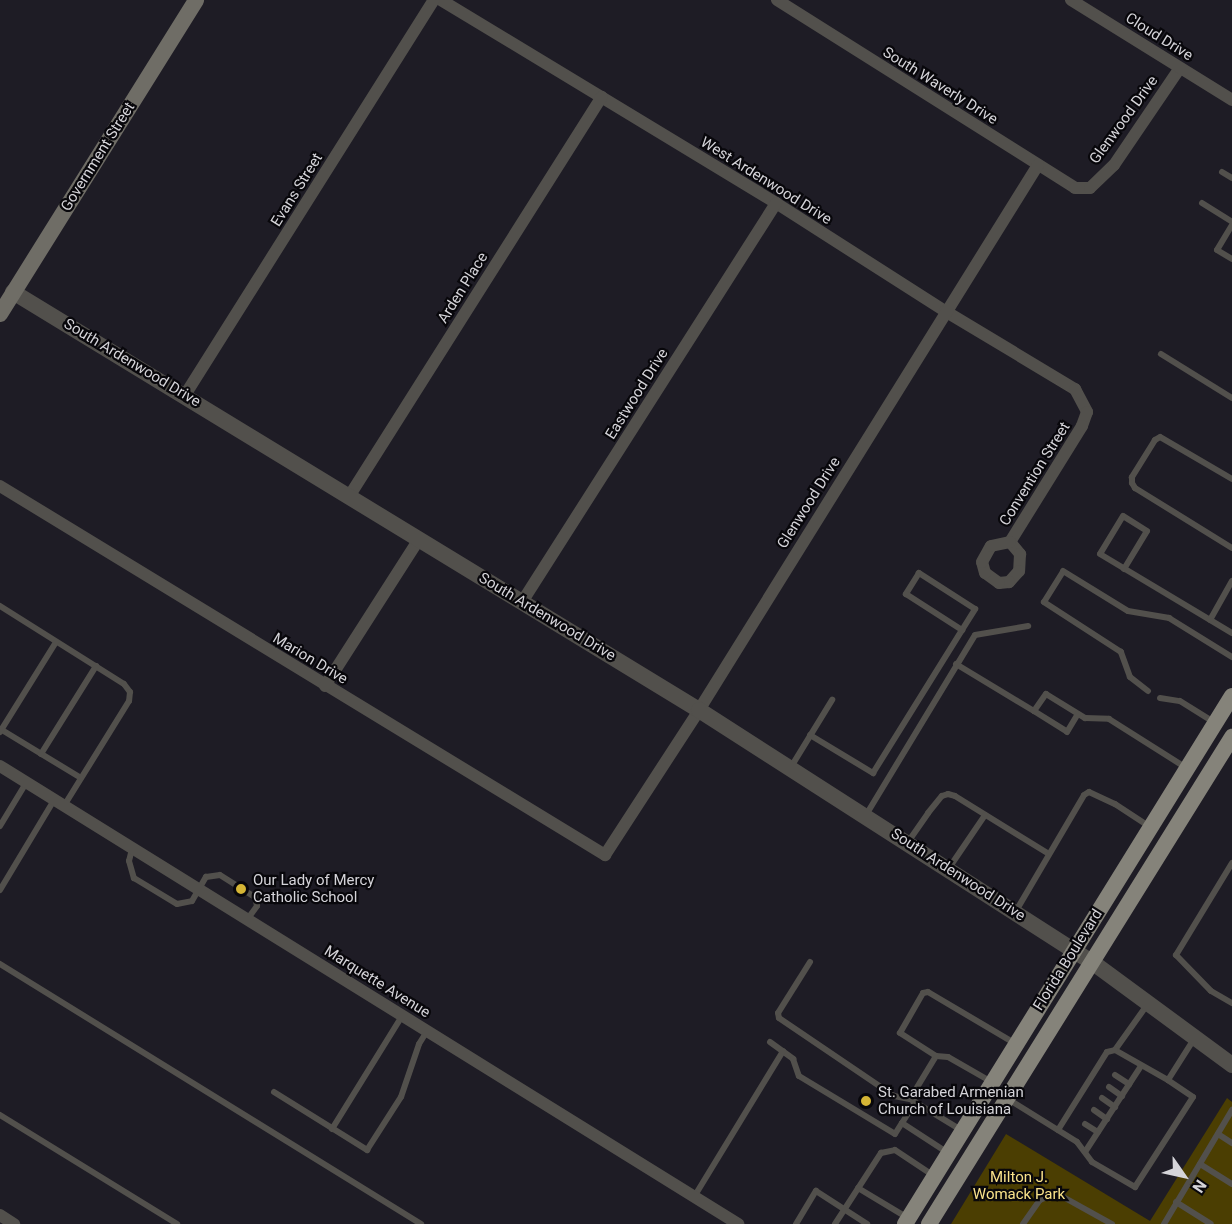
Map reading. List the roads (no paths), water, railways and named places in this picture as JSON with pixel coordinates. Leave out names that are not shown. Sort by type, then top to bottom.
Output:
[{"type":"main road","name":"Government Street","points":[[0,314],[196,0]]},
{"type":"main road","name":"Florida Boulevard","points":[[906,1221],[1232,696]]},
{"type":"main road","points":[[1215,723],[1232,735]]},
{"type":"main road","name":"Florida Boulevard","points":[[929,1224],[1232,735]]},
{"type":"street","name":"Evans Street","points":[[185,395],[434,0]]},
{"type":"street","name":"West Ardenwood Drive","points":[[441,0],[776,203],[945,311],[1074,389]]},
{"type":"street","name":"South Waverly Drive","points":[[777,0],[1075,188],[1090,188]]},
{"type":"street","name":"Cloud Drive","points":[[1071,0],[1232,100]]},
{"type":"street","name":"Glenwood Drive","points":[[1090,188],[1114,165],[1180,68]]},
{"type":"street","name":"Arden Place","points":[[350,495],[602,97]]},
{"type":"street","name":"Glenwood Drive","points":[[605,855],[699,710],[945,311],[1038,165]]},
{"type":"street","name":"Eastwood Drive","points":[[522,602],[776,203]]},
{"type":"street","name":"South Ardenwood Drive","points":[[14,292],[350,495],[699,710],[949,868],[1092,962],[1232,1065]]},
{"type":"street","name":"Convention Street","points":[[1010,542],[1082,426],[1087,412],[1074,389]]},
{"type":"street","name":"Marion Drive","points":[[0,486],[605,855]]},
{"type":"street","points":[[325,686],[419,539]]},
{"type":"street","name":"Marquette Avenue","points":[[0,767],[694,1197],[729,1222]]},
{"type":"street","points":[[0,1215],[14,1224]]},
{"type":"lane","points":[[1222,172],[1232,178]]},
{"type":"lane","points":[[1202,204],[1232,224],[1217,250],[1232,259]]},
{"type":"lane","points":[[1161,354],[1232,398]]},
{"type":"lane","points":[[1232,479],[1160,437],[1155,440],[1132,477],[1135,488],[1232,548]]},
{"type":"lane","points":[[1124,569],[1147,531],[1123,516],[1100,554],[1124,569],[1232,633]]},
{"type":"lane","points":[[1148,691],[1130,677],[1120,652],[1044,602],[1063,571],[1128,611],[1169,618],[1232,657]]},
{"type":"lane","points":[[810,735],[873,773],[962,630],[975,609],[919,573],[906,594],[962,630]]},
{"type":"lane","points":[[1210,620],[1232,581]]},
{"type":"lane","points":[[0,606],[124,684],[130,692],[129,700],[81,778],[59,803],[0,890]]},
{"type":"lane","points":[[866,816],[975,634],[1028,626]]},
{"type":"lane","points":[[56,642],[1,731],[81,778]]},
{"type":"lane","points":[[956,664],[1067,732],[1077,714]]},
{"type":"lane","points":[[41,754],[96,666]]},
{"type":"lane","points":[[1034,711],[1046,694],[1085,718],[1109,719],[1187,768]]},
{"type":"lane","points":[[1160,698],[1180,701],[1215,723]]},
{"type":"lane","points":[[791,768],[832,700]]},
{"type":"lane","points":[[0,826],[26,782]]},
{"type":"lane","points":[[1016,911],[1084,795],[1089,792],[1115,804],[1151,827]]},
{"type":"lane","points":[[908,842],[942,796],[955,796],[1049,855]]},
{"type":"lane","points":[[949,868],[986,814]]},
{"type":"lane","points":[[132,849],[129,861],[134,878],[177,904],[192,901],[206,878],[220,875],[255,897],[257,906],[247,920]]},
{"type":"lane","points":[[1232,863],[1176,956],[1211,991],[1232,1003]]},
{"type":"lane","points":[[810,962],[778,1013],[779,1018],[894,1096],[912,1100],[963,1131]]},
{"type":"lane","points":[[0,963],[421,1224]]},
{"type":"lane","points":[[993,1083],[948,1057],[936,1056],[900,1033],[923,993],[928,992],[1016,1044]]},
{"type":"lane","points":[[1058,1130],[1107,1052],[1115,1050],[1148,1003]]},
{"type":"lane","points":[[332,1129],[402,1016]]},
{"type":"lane","points":[[274,1092],[367,1150],[401,1096],[419,1044],[427,1031]]},
{"type":"lane","points":[[1168,1080],[1195,1038]]},
{"type":"lane","points":[[770,1042],[794,1059],[799,1076],[895,1134],[936,1056]]},
{"type":"lane","points":[[1007,1099],[1077,1142],[1092,1162],[1135,1187],[1193,1097],[1115,1050]]},
{"type":"lane","points":[[694,1197],[783,1051]]},
{"type":"lane","points":[[1099,1065],[1105,1069]]},
{"type":"lane","points":[[1085,1152],[1141,1066]]},
{"type":"lane","points":[[1092,1075],[1098,1080]]},
{"type":"lane","points":[[1115,1075],[1129,1084]]},
{"type":"lane","points":[[1084,1087],[1092,1092]]},
{"type":"lane","points":[[1109,1087],[1122,1096]]},
{"type":"lane","points":[[1102,1098],[1115,1107]]},
{"type":"lane","points":[[1077,1099],[1084,1103]]},
{"type":"lane","points":[[1094,1110],[1107,1119]]},
{"type":"lane","points":[[1164,1224],[1232,1110]]},
{"type":"lane","points":[[1068,1113],[1075,1117]]},
{"type":"lane","points":[[0,1115],[177,1224]]},
{"type":"lane","points":[[902,1123],[948,1153]]},
{"type":"lane","points":[[1085,1124],[1098,1132]]},
{"type":"lane","points":[[1218,1134],[1232,1143]]},
{"type":"lane","points":[[836,1224],[881,1153],[895,1150],[934,1176]]},
{"type":"lane","points":[[1200,1164],[1232,1184]]},
{"type":"lane","points":[[858,1188],[906,1221]]},
{"type":"lane","points":[[796,1224],[816,1191],[867,1224]]},
{"type":"lane","points":[[1023,1224],[1040,1200],[1056,1193],[1112,1224]]},
{"type":"lane","points":[[1176,1203],[1211,1224]]},
{"type":"place","name":"Our Lady of Mercy Catholic School","points":[[241,889]]},
{"type":"place","name":"St. Garabed Armenian Church of Louisiana","points":[[866,1101]]},
{"type":"park label","name":"Milton J. Womack Park","points":[[1019,1186]]}]
